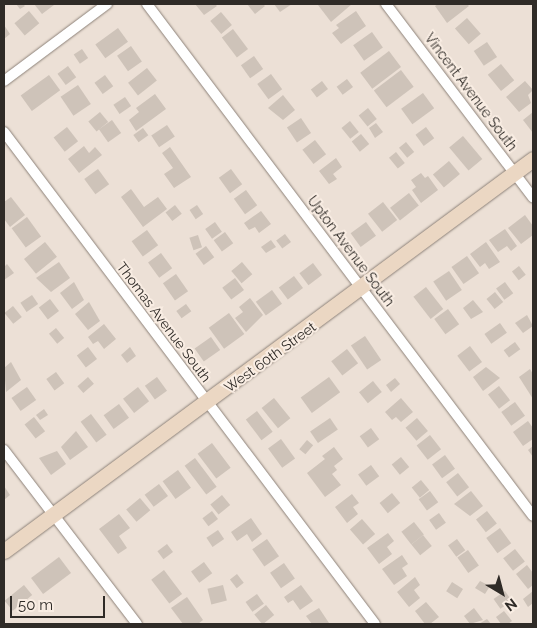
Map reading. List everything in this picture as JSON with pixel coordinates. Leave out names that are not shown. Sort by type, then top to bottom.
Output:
[{"type":"street","points":[[4,81],[107,4]]},
{"type":"street","name":"Upton Avenue South","points":[[147,4],[533,516]]},
{"type":"street","name":"Vincent Avenue South","points":[[386,4],[533,198]]},
{"type":"street","name":"Thomas Avenue South","points":[[4,132],[376,624]]},
{"type":"street","name":"West 60th Street","points":[[4,551],[53,513],[362,288],[533,159]]},
{"type":"street","points":[[4,450],[137,624]]},
{"type":"building","points":[[16,4],[23,4],[25,6],[20,9]]},
{"type":"building","points":[[34,4],[53,4],[54,5],[42,14]]},
{"type":"building","points":[[195,4],[215,4],[217,6],[204,15]]},
{"type":"building","points":[[247,4],[263,4],[265,6],[255,14]]},
{"type":"building","points":[[274,4],[292,4],[280,12]]},
{"type":"building","points":[[320,4],[352,4],[331,22],[318,5]]},
{"type":"building","points":[[438,4],[467,4],[469,6],[447,23],[435,6]]},
{"type":"building","points":[[29,11],[39,23],[25,35],[14,23]]},
{"type":"building","points":[[356,11],[366,26],[341,44],[332,33],[339,28],[336,25]]},
{"type":"building","points":[[221,12],[232,25],[221,34],[210,21]]},
{"type":"building","points":[[467,18],[481,34],[469,44],[455,28]]},
{"type":"building","points":[[4,25],[10,34],[4,39]]},
{"type":"building","points":[[118,28],[128,42],[105,58],[95,44]]},
{"type":"building","points":[[233,29],[248,49],[237,57],[222,37]]},
{"type":"building","points":[[372,32],[383,48],[364,61],[353,45]]},
{"type":"building","points":[[487,42],[497,57],[484,66],[474,51]]},
{"type":"building","points":[[131,46],[142,62],[128,71],[117,56]]},
{"type":"building","points":[[82,49],[88,58],[80,64],[74,55]]},
{"type":"building","points":[[389,51],[401,67],[372,89],[360,73]]},
{"type":"building","points":[[254,56],[263,69],[250,78],[241,65]]},
{"type":"building","points":[[501,64],[514,80],[501,91],[488,75]]},
{"type":"building","points":[[68,66],[76,77],[66,85],[57,74]]},
{"type":"building","points":[[147,68],[157,81],[138,95],[128,83]]},
{"type":"building","points":[[401,70],[414,87],[386,107],[374,90]]},
{"type":"building","points":[[271,74],[282,89],[268,99],[257,84]]},
{"type":"building","points":[[49,75],[60,90],[32,111],[21,96]]},
{"type":"building","points":[[105,75],[113,86],[103,94],[94,83]]},
{"type":"building","points":[[347,79],[353,87],[343,95],[337,87]]},
{"type":"building","points":[[322,81],[328,89],[317,97],[311,89]]},
{"type":"building","points":[[525,81],[533,90],[528,95],[531,103],[519,112],[506,97]]},
{"type":"building","points":[[78,85],[91,104],[73,116],[61,97]]},
{"type":"building","points":[[423,93],[434,108],[412,124],[401,109]]},
{"type":"building","points":[[155,94],[166,109],[136,131],[129,120],[139,112],[136,108]]},
{"type":"building","points":[[283,95],[295,110],[283,120],[268,108]]},
{"type":"building","points":[[125,97],[131,106],[120,114],[113,105]]},
{"type":"building","points":[[368,108],[377,119],[367,126],[359,116]]},
{"type":"building","points":[[100,112],[108,122],[97,132],[88,121]]},
{"type":"building","points":[[533,112],[533,133],[523,120]]},
{"type":"building","points":[[301,118],[311,133],[297,142],[287,128]]},
{"type":"building","points":[[112,120],[121,133],[108,142],[99,129]]},
{"type":"building","points":[[350,121],[359,132],[350,139],[341,128]]},
{"type":"building","points":[[376,123],[383,132],[375,138],[369,128]]},
{"type":"building","points":[[167,125],[175,137],[159,147],[151,136]]},
{"type":"building","points":[[67,127],[78,141],[65,152],[54,137]]},
{"type":"building","points":[[426,127],[434,138],[424,146],[415,135]]},
{"type":"building","points":[[143,128],[148,135],[139,142],[133,135]]},
{"type":"building","points":[[361,134],[369,144],[360,152],[352,142]]},
{"type":"building","points":[[463,136],[482,159],[468,171],[449,148]]},
{"type":"building","points":[[315,140],[326,154],[313,164],[302,150]]},
{"type":"building","points":[[406,142],[414,152],[407,158],[399,148]]},
{"type":"building","points":[[84,146],[89,153],[95,147],[102,155],[79,173],[68,159]]},
{"type":"building","points":[[170,147],[191,177],[174,188],[164,174],[173,168],[162,153]]},
{"type":"building","points":[[396,152],[405,163],[398,169],[389,158]]},
{"type":"building","points":[[336,158],[342,167],[333,174],[337,179],[329,184],[319,171]]},
{"type":"building","points":[[449,161],[460,174],[444,188],[433,174]]},
{"type":"building","points":[[98,169],[109,184],[95,194],[84,179]]},
{"type":"building","points":[[231,169],[242,184],[230,193],[219,178]]},
{"type":"building","points":[[421,173],[425,178],[428,176],[438,190],[421,203],[412,190],[416,187],[411,180]]},
{"type":"building","points":[[131,189],[144,207],[158,197],[167,209],[143,227],[121,197]]},
{"type":"building","points":[[246,190],[257,205],[245,214],[234,199]]},
{"type":"building","points":[[409,193],[419,206],[400,220],[390,208]]},
{"type":"building","points":[[11,197],[25,215],[10,227],[4,219],[4,202]]},
{"type":"building","points":[[383,202],[397,220],[382,232],[368,214]]},
{"type":"building","points":[[175,205],[182,214],[172,221],[166,212]]},
{"type":"building","points":[[197,205],[203,214],[196,219],[190,210]]},
{"type":"building","points":[[261,211],[271,224],[259,233],[255,227],[249,230],[244,223]]},
{"type":"building","points":[[525,215],[533,226],[533,235],[521,244],[508,228]]},
{"type":"building","points":[[27,217],[41,236],[26,248],[12,228]]},
{"type":"building","points":[[215,222],[222,232],[212,239],[205,229]]},
{"type":"building","points":[[366,222],[376,236],[361,247],[351,233]]},
{"type":"building","points":[[505,229],[517,246],[511,251],[507,246],[498,252],[489,240]]},
{"type":"building","points":[[147,230],[158,245],[143,257],[132,241]]},
{"type":"building","points":[[225,232],[233,243],[222,252],[214,240]]},
{"type":"building","points":[[285,234],[291,242],[282,249],[276,241]]},
{"type":"building","points":[[198,235],[202,247],[193,250],[189,238]]},
{"type":"building","points":[[271,240],[276,247],[266,253],[261,247]]},
{"type":"building","points":[[45,242],[57,257],[36,274],[24,259]]},
{"type":"building","points":[[486,242],[500,262],[489,269],[485,263],[480,267],[470,254]]},
{"type":"building","points":[[206,246],[214,257],[204,265],[195,254]]},
{"type":"building","points":[[161,253],[172,268],[159,278],[148,262]]},
{"type":"building","points":[[467,256],[479,273],[463,284],[451,267]]},
{"type":"building","points":[[59,262],[70,278],[51,292],[36,278]]},
{"type":"building","points":[[242,262],[252,274],[242,283],[231,271]]},
{"type":"building","points":[[313,263],[322,275],[308,285],[299,273]]},
{"type":"building","points":[[7,264],[14,273],[4,280],[4,267]]},
{"type":"building","points":[[519,266],[526,275],[519,280],[512,272]]},
{"type":"building","points":[[449,271],[462,290],[446,301],[433,282]]},
{"type":"building","points":[[176,274],[188,291],[175,300],[163,283]]},
{"type":"building","points":[[294,276],[303,288],[288,299],[279,287]]},
{"type":"building","points":[[235,278],[244,290],[231,300],[222,288]]},
{"type":"building","points":[[74,282],[84,300],[72,309],[60,293]]},
{"type":"building","points":[[505,282],[513,293],[504,300],[496,288]]},
{"type":"building","points":[[426,287],[443,309],[431,319],[413,297]]},
{"type":"building","points":[[272,290],[282,304],[266,316],[256,302]]},
{"type":"building","points":[[495,292],[503,302],[495,309],[486,299]]},
{"type":"building","points":[[32,295],[38,304],[27,312],[20,303]]},
{"type":"building","points":[[250,298],[263,315],[246,332],[235,318],[243,312],[239,307]]},
{"type":"building","points":[[50,299],[59,311],[48,319],[39,307]]},
{"type":"building","points":[[473,300],[483,312],[471,319],[463,308]]},
{"type":"building","points":[[89,302],[100,321],[88,330],[75,314]]},
{"type":"building","points":[[186,304],[191,311],[182,318],[176,311]]},
{"type":"building","points":[[13,306],[22,317],[13,324],[4,313]]},
{"type":"building","points":[[448,309],[459,324],[445,334],[434,319]]},
{"type":"building","points":[[229,313],[244,334],[224,349],[209,328]]},
{"type":"building","points":[[527,315],[533,326],[523,333],[515,323]]},
{"type":"building","points":[[500,323],[507,333],[491,344],[484,334]]},
{"type":"building","points":[[104,324],[116,339],[104,349],[98,341],[93,344],[88,337]]},
{"type":"building","points":[[56,328],[64,338],[57,344],[49,334]]},
{"type":"building","points":[[365,336],[381,360],[367,370],[351,346]]},
{"type":"building","points":[[211,337],[220,350],[204,362],[195,348]]},
{"type":"building","points":[[515,342],[520,349],[509,358],[504,350]]},
{"type":"building","points":[[470,346],[482,362],[469,372],[457,356]]},
{"type":"building","points":[[88,347],[97,359],[86,367],[77,355]]},
{"type":"building","points":[[130,347],[136,356],[127,363],[121,355]]},
{"type":"building","points":[[347,349],[358,363],[342,375],[331,361]]},
{"type":"building","points":[[11,362],[21,380],[6,392],[4,368]]},
{"type":"building","points":[[486,367],[500,378],[483,391],[473,377]]},
{"type":"building","points":[[530,369],[533,374],[533,399],[519,377]]},
{"type":"building","points":[[56,372],[64,383],[55,390],[46,379]]},
{"type":"building","points":[[88,377],[94,384],[83,393],[77,386]]},
{"type":"building","points":[[157,377],[167,391],[155,400],[145,386]]},
{"type":"building","points":[[329,377],[340,392],[312,413],[301,398]]},
{"type":"building","points":[[395,378],[400,384],[391,392],[386,385]]},
{"type":"building","points":[[373,381],[382,392],[368,403],[359,392]]},
{"type":"building","points":[[499,386],[510,400],[499,409],[488,395]]},
{"type":"building","points":[[27,387],[36,400],[21,411],[11,398]]},
{"type":"building","points":[[138,387],[149,401],[134,413],[123,399]]},
{"type":"building","points":[[274,398],[290,418],[278,428],[262,408]]},
{"type":"building","points":[[401,398],[413,412],[401,422],[396,417],[392,420],[385,412]]},
{"type":"building","points":[[515,402],[525,416],[511,426],[501,412]]},
{"type":"building","points":[[119,404],[129,418],[114,429],[104,415]]},
{"type":"building","points":[[44,409],[48,415],[40,420],[36,415]]},
{"type":"building","points":[[257,411],[273,432],[261,440],[246,419]]},
{"type":"building","points":[[91,414],[107,435],[96,443],[81,422]]},
{"type":"building","points":[[34,417],[45,431],[36,439],[25,424]]},
{"type":"building","points":[[330,418],[338,430],[318,443],[310,431]]},
{"type":"building","points":[[417,418],[428,431],[416,441],[406,428]]},
{"type":"building","points":[[528,421],[533,428],[533,439],[523,446],[513,432]]},
{"type":"building","points":[[371,428],[379,439],[368,448],[360,436]]},
{"type":"building","points":[[76,431],[88,447],[70,460],[61,447]]},
{"type":"building","points":[[430,435],[441,449],[428,460],[417,445]]},
{"type":"building","points":[[281,439],[295,458],[282,468],[268,448]]},
{"type":"building","points":[[307,440],[313,445],[305,454],[299,449]]},
{"type":"building","points":[[212,443],[231,468],[216,479],[198,454]]},
{"type":"building","points":[[533,446],[533,457],[528,450]]},
{"type":"building","points":[[334,447],[343,459],[334,466],[337,470],[332,474],[341,485],[325,497],[307,473],[325,459],[322,456]]},
{"type":"building","points":[[57,451],[66,464],[51,475],[39,458]]},
{"type":"building","points":[[445,455],[455,469],[442,478],[432,464]]},
{"type":"building","points":[[401,457],[409,467],[400,475],[392,465]]},
{"type":"building","points":[[195,458],[217,487],[206,495],[185,466]]},
{"type":"building","points":[[371,465],[379,476],[366,486],[358,474]]},
{"type":"building","points":[[178,470],[191,488],[176,499],[163,481]]},
{"type":"building","points":[[458,473],[469,487],[457,496],[446,482]]},
{"type":"building","points":[[421,480],[429,490],[420,498],[412,488]]},
{"type":"building","points":[[159,484],[168,496],[154,507],[145,495]]},
{"type":"building","points":[[4,486],[10,495],[4,500]]},
{"type":"building","points":[[430,491],[438,502],[427,511],[419,499]]},
{"type":"building","points":[[471,491],[483,506],[470,516],[454,504]]},
{"type":"building","points":[[392,493],[400,503],[388,513],[380,503]]},
{"type":"building","points":[[352,494],[359,503],[353,507],[358,514],[347,523],[335,507]]},
{"type":"building","points":[[222,495],[230,505],[219,515],[210,504]]},
{"type":"building","points":[[140,498],[150,510],[136,522],[126,510]]},
{"type":"building","points":[[212,511],[218,519],[208,526],[202,518]]},
{"type":"building","points":[[487,511],[497,524],[486,532],[476,520]]},
{"type":"building","points":[[439,513],[446,523],[436,530],[429,520]]},
{"type":"building","points":[[119,514],[130,528],[119,536],[127,548],[118,554],[99,529]]},
{"type":"building","points":[[251,518],[262,534],[252,542],[247,534],[237,541],[231,532]]},
{"type":"building","points":[[362,519],[375,534],[363,545],[350,529]]},
{"type":"building","points":[[414,522],[424,535],[411,544],[401,532]]},
{"type":"building","points":[[500,528],[511,543],[497,553],[486,538]]},
{"type":"building","points":[[218,530],[224,539],[213,547],[206,538]]},
{"type":"building","points":[[388,533],[394,541],[387,547],[392,554],[379,564],[367,548]]},
{"type":"building","points":[[423,535],[432,546],[420,555],[411,544]]},
{"type":"building","points":[[267,539],[279,556],[264,567],[252,549]]},
{"type":"building","points":[[457,539],[465,550],[456,557],[448,545]]},
{"type":"building","points":[[167,544],[173,552],[163,559],[157,551]]},
{"type":"building","points":[[515,549],[525,562],[513,571],[503,558]]},
{"type":"building","points":[[468,550],[479,566],[468,573],[457,557]]},
{"type":"building","points":[[402,555],[408,564],[402,568],[407,576],[394,585],[382,569]]},
{"type":"building","points":[[59,557],[71,573],[43,594],[31,578]]},
{"type":"building","points":[[204,562],[212,573],[199,583],[191,571]]},
{"type":"building","points":[[284,563],[295,579],[281,588],[270,573]]},
{"type":"building","points":[[527,565],[533,573],[533,585],[528,589],[516,574]]},
{"type":"building","points":[[164,570],[182,594],[169,604],[151,580]]},
{"type":"building","points":[[237,574],[244,583],[237,588],[230,580]]},
{"type":"building","points":[[415,577],[420,585],[414,590],[420,598],[409,607],[397,592]]},
{"type":"building","points":[[480,581],[490,586],[485,594],[475,588]]},
{"type":"building","points":[[452,582],[463,589],[457,598],[446,591]]},
{"type":"building","points":[[24,585],[32,595],[13,611],[5,601]]},
{"type":"building","points":[[223,585],[227,601],[211,604],[207,589]]},
{"type":"building","points":[[301,585],[313,601],[300,610],[293,600],[288,603],[284,597]]},
{"type":"building","points":[[505,591],[512,601],[500,609],[494,599]]},
{"type":"building","points":[[533,591],[533,603],[528,607],[523,599]]},
{"type":"building","points":[[257,594],[264,604],[252,612],[246,602]]},
{"type":"building","points":[[187,597],[203,620],[198,624],[183,624],[171,608]]},
{"type":"building","points":[[426,602],[439,617],[430,624],[425,624],[415,611]]},
{"type":"building","points":[[266,605],[274,615],[262,624],[254,614]]},
{"type":"building","points":[[319,608],[328,624],[312,624],[306,616]]},
{"type":"building","points":[[474,608],[483,620],[470,624],[464,616]]},
{"type":"building","points":[[504,611],[512,621],[508,624],[501,624],[496,617]]},
{"type":"building","points":[[487,619],[491,624],[479,624]]}]
